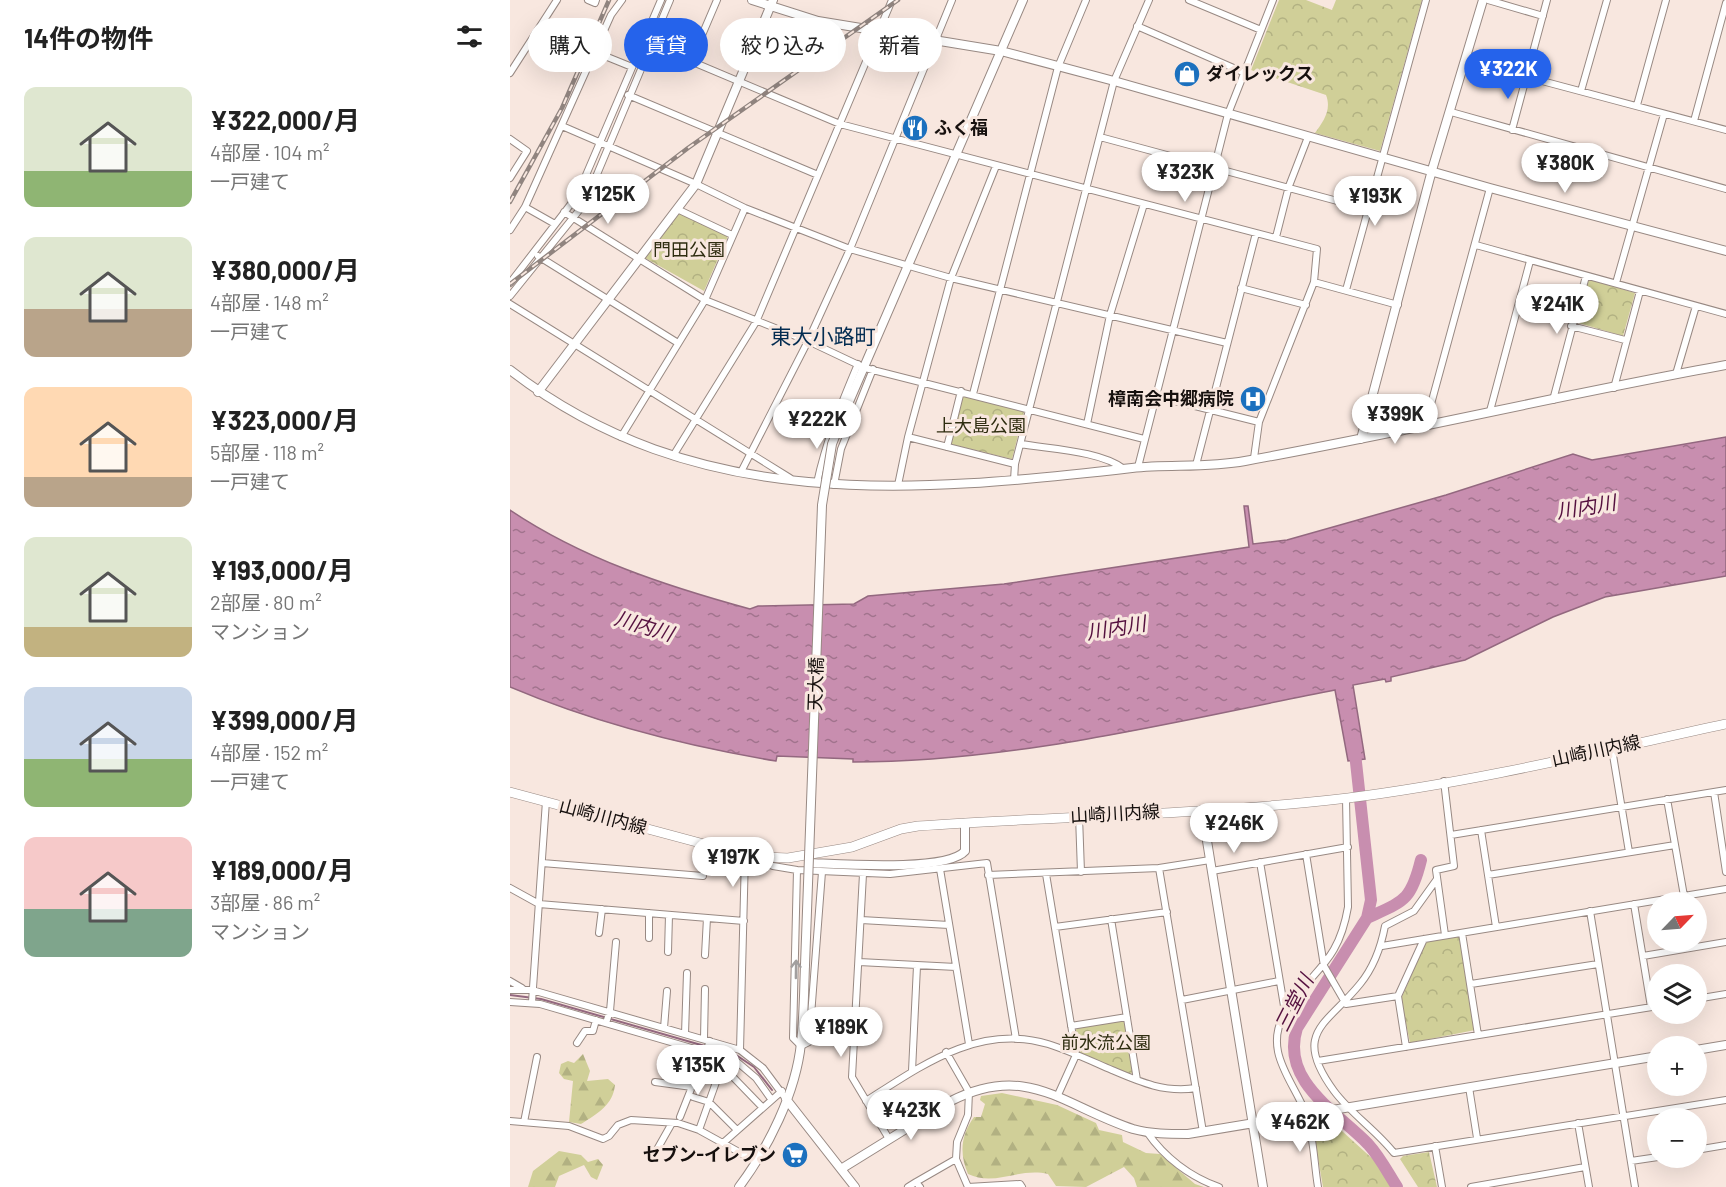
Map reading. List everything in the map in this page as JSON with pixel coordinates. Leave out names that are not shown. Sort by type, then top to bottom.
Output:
[{"type":"main road","name":"山崎川内線","points":[[510,792],[746,855],[788,858],[852,847],[908,828],[1202,810],[1369,795],[1444,782],[1726,724]]},
{"type":"street","points":[[510,74],[556,0]]},
{"type":"street","points":[[588,0],[595,3],[596,0]]},
{"type":"street","points":[[610,18],[622,0]]},
{"type":"street","points":[[653,18],[661,0]]},
{"type":"street","points":[[663,18],[670,0]]},
{"type":"street","points":[[708,21],[717,0]]},
{"type":"street","points":[[752,0],[771,3],[818,21],[858,28]]},
{"type":"street","points":[[884,18],[892,0]]},
{"type":"street","points":[[942,22],[952,0]]},
{"type":"street","name":"天大橋","points":[[739,1187],[757,1162],[801,1046],[822,505],[832,444],[1023,0]]},
{"type":"street","points":[[973,394],[1058,68],[1086,0]]},
{"type":"street","points":[[1014,480],[1015,464],[1056,303],[1088,190],[1114,81],[1149,0]]},
{"type":"street","points":[[1189,0],[1261,30]]},
{"type":"street","points":[[1208,8],[1211,0]]},
{"type":"street","points":[[1138,467],[1171,330],[1228,114],[1274,0]]},
{"type":"street","points":[[1346,290],[1426,0]]},
{"type":"street","points":[[1361,439],[1432,170],[1483,0]]},
{"type":"street","points":[[1488,0],[1543,16]]},
{"type":"street","points":[[1512,130],[1547,0]]},
{"type":"street","points":[[1581,91],[1607,0]]},
{"type":"street","points":[[1637,105],[1666,0]]},
{"type":"street","points":[[538,392],[696,184],[771,3]]},
{"type":"street","points":[[1694,121],[1726,3]]},
{"type":"street","points":[[1137,26],[1245,73]]},
{"type":"street","points":[[942,41],[1001,51],[1058,68],[1114,81],[1308,138],[1726,251]]},
{"type":"street","points":[[708,68],[840,124],[1317,249],[1314,282],[1259,422],[1254,458]]},
{"type":"street","points":[[510,230],[525,207],[586,72]]},
{"type":"street","points":[[510,283],[577,196],[630,72]]},
{"type":"street","points":[[510,296],[585,203],[640,72]]},
{"type":"street","points":[[673,456],[756,322],[797,231],[862,72]]},
{"type":"street","points":[[741,472],[808,341],[850,249],[897,139],[922,72]]},
{"type":"street","points":[[1527,77],[1726,130]]},
{"type":"street","points":[[621,93],[818,175]]},
{"type":"street","points":[[1451,112],[1726,189]]},
{"type":"street","points":[[1616,283],[1664,114]]},
{"type":"street","points":[[562,126],[797,231],[850,249],[951,278],[1227,343]]},
{"type":"street","points":[[1100,137],[1367,209]]},
{"type":"street","points":[[1276,237],[1288,186],[1308,138]]},
{"type":"street","points":[[510,139],[526,151],[510,177]]},
{"type":"street","points":[[898,485],[908,437],[951,278],[996,166]]},
{"type":"street","points":[[1425,426],[1490,188]]},
{"type":"street","points":[[1087,424],[1110,315],[1144,204]]},
{"type":"street","points":[[525,207],[555,224]]},
{"type":"street","points":[[620,437],[705,300],[745,208]]},
{"type":"street","points":[[677,209],[732,235]]},
{"type":"street","points":[[564,212],[705,300],[808,341],[865,367],[1144,439]]},
{"type":"street","points":[[1196,465],[1256,232]]},
{"type":"street","points":[[1476,245],[1726,314]]},
{"type":"street","points":[[531,253],[678,343]]},
{"type":"street","points":[[1490,411],[1530,261]]},
{"type":"street","points":[[1553,401],[1586,276]]},
{"type":"street","points":[[1314,282],[1398,305]]},
{"type":"street","points":[[1241,288],[1306,305]]},
{"type":"street","points":[[1614,388],[1625,340],[1640,291]]},
{"type":"street","points":[[510,304],[795,481]]},
{"type":"street","points":[[1676,374],[1696,306]]},
{"type":"street","points":[[1571,326],[1625,340]]},
{"type":"street","points":[[510,370],[538,392],[620,437],[673,456],[741,472],[795,481],[834,485],[898,485],[1014,480],[1254,458],[1361,439],[1490,411],[1553,401],[1726,365]]},
{"type":"street","points":[[817,483],[835,416],[865,367]]},
{"type":"street","points":[[834,485],[865,367]]},
{"type":"street","points":[[947,447],[961,391]]},
{"type":"street","points":[[1155,396],[1259,422]]},
{"type":"street","points":[[908,437],[1015,464]]},
{"type":"street","points":[[1021,444],[1087,455],[1116,463],[1125,469]]},
{"type":"street","points":[[1612,748],[1629,852]]},
{"type":"street","points":[[1444,782],[1454,866],[1436,870],[1444,935]]},
{"type":"street","points":[[1451,835],[1726,790]]},
{"type":"street","points":[[1714,792],[1726,872]]},
{"type":"street","points":[[1318,1187],[1308,1114],[1285,1075],[1279,1055],[1280,1032],[1286,1012],[1325,968],[1341,940],[1348,907],[1346,798]]},
{"type":"street","points":[[1667,799],[1683,892]]},
{"type":"street","points":[[532,1002],[546,801]]},
{"type":"street","points":[[1202,810],[1263,1187]]},
{"type":"street","points":[[1079,816],[1081,872]]},
{"type":"street","points":[[809,863],[888,866],[958,858],[965,851],[965,823]]},
{"type":"street","points":[[1481,830],[1496,927]]},
{"type":"street","points":[[1488,875],[1675,844]]},
{"type":"street","points":[[1212,871],[1348,847]]},
{"type":"street","points":[[1306,854],[1325,968],[1346,1004],[1398,996]]},
{"type":"street","points":[[740,1050],[746,855],[773,866],[797,870],[863,874],[940,869],[987,863],[1016,1039]]},
{"type":"street","points":[[988,875],[1159,868],[1210,860]]},
{"type":"street","points":[[1260,862],[1286,1012]]},
{"type":"street","points":[[542,863],[703,876]]},
{"type":"street","points":[[1159,868],[1203,1132]]},
{"type":"street","points":[[940,869],[969,1044]]},
{"type":"street","points":[[797,870],[793,1038],[801,1046],[809,1042],[813,1012],[822,872]]},
{"type":"street","points":[[863,874],[852,1077],[889,1139]]},
{"type":"street","points":[[1046,874],[1076,1054],[1057,1097]]},
{"type":"street","points":[[1437,879],[1414,911],[1385,926],[1382,946],[1369,973],[1318,1028],[1314,1042],[1318,1061],[1334,1091],[1347,1108],[1377,1132],[1394,1153],[1726,1100]]},
{"type":"street","points":[[510,888],[539,904],[744,921]]},
{"type":"street","points":[[1707,892],[1726,889]]},
{"type":"street","points":[[1382,946],[1647,902]]},
{"type":"street","points":[[1634,904],[1647,975]]},
{"type":"street","points":[[599,933],[602,909]]},
{"type":"street","points":[[1590,911],[1635,1187]]},
{"type":"street","points":[[1055,927],[1167,912]]},
{"type":"street","points":[[649,913],[649,938]]},
{"type":"street","points":[[668,952],[669,915]]},
{"type":"street","points":[[705,955],[707,918]]},
{"type":"street","points":[[1111,919],[1137,1080]]},
{"type":"street","points":[[861,920],[949,926]]},
{"type":"street","points":[[1462,933],[1478,1035]]},
{"type":"street","points":[[1406,1047],[1398,996],[1424,939]]},
{"type":"street","points":[[606,1023],[610,1011],[616,942]]},
{"type":"street","points":[[1643,956],[1726,942]]},
{"type":"street","points":[[859,962],[956,967]]},
{"type":"street","points":[[1471,984],[1598,964]]},
{"type":"street","points":[[912,1071],[917,966]]},
{"type":"street","points":[[685,1034],[687,973]]},
{"type":"street","points":[[510,981],[522,989]]},
{"type":"street","points":[[1182,1000],[1279,981]]},
{"type":"street","points":[[680,1117],[706,1052],[705,989]]},
{"type":"street","points":[[510,990],[532,991],[610,1011],[740,1050],[764,1068],[855,1187]]},
{"type":"street","points":[[664,1028],[667,991]]},
{"type":"street","points":[[1707,997],[1726,994]]},
{"type":"street","points":[[510,1002],[532,1002],[706,1052],[746,1068],[771,1099]]},
{"type":"street","points":[[1318,1061],[1647,1008]]},
{"type":"street","points":[[813,1012],[856,1014]]},
{"type":"street","points":[[1071,1026],[1127,1017]]},
{"type":"street","points":[[577,1043],[585,1031],[593,1031],[596,1020]]},
{"type":"street","points":[[866,1101],[946,1052],[969,1044],[1016,1039],[1046,1044],[1076,1054],[1149,1086],[1170,1089],[1196,1088]]},
{"type":"street","points":[[1707,1048],[1726,1045]]},
{"type":"street","points":[[946,1052],[969,1092],[968,1115],[957,1142],[956,1159],[968,1187],[1020,1184],[1022,1187]]},
{"type":"street","points":[[524,1122],[537,1057]]},
{"type":"street","points":[[841,1169],[969,1092],[997,1084],[1034,1087],[1147,1132],[1170,1134],[1203,1132],[1647,1058]]},
{"type":"street","points":[[701,1063],[732,1076],[762,1107]]},
{"type":"street","points":[[699,1130],[720,1071]]},
{"type":"street","points":[[655,1082],[692,1087]]},
{"type":"street","points":[[1469,1087],[1477,1138]]},
{"type":"street","points":[[723,1143],[771,1099],[784,1095]]},
{"type":"street","points":[[693,1097],[709,1102],[737,1130]]},
{"type":"street","points":[[510,1121],[569,1126],[603,1138],[609,1136],[618,1125],[631,1120],[672,1123],[699,1130],[757,1162]]},
{"type":"street","points":[[655,1153],[672,1123]]},
{"type":"street","points":[[1578,1123],[1589,1187]]},
{"type":"street","points":[[1147,1132],[1160,1150],[1197,1180],[1219,1187]]},
{"type":"street","points":[[1707,1148],[1726,1145]]},
{"type":"street","points":[[1435,1146],[1442,1187]]},
{"type":"street","points":[[908,1187],[918,1185],[956,1159]]},
{"type":"street","points":[[1631,1161],[1647,1159]]},
{"type":"street","points":[[1471,1187],[1585,1167]]},
{"type":"green space","points":[[1279,0],[1306,0],[1332,10],[1336,0],[1422,0],[1380,151],[1315,133],[1327,111],[1326,95],[1251,70]]},
{"type":"green space","name":"門田公園","points":[[679,213],[728,236],[704,291],[645,258]]},
{"type":"green space","points":[[1589,279],[1635,293],[1623,336],[1575,322]]},
{"type":"green space","name":"上大島公園","points":[[963,395],[1024,412],[1012,459],[950,444]]},
{"type":"green space","points":[[1459,936],[1475,1030],[1410,1043],[1401,999],[1425,944],[1428,941]]},
{"type":"green space","name":"前水流公園","points":[[1122,1021],[1125,1023],[1133,1072],[1129,1075],[1080,1054],[1075,1032],[1077,1028]]},
{"type":"green space","points":[[583,1054],[590,1071],[587,1081],[608,1079],[615,1085],[608,1103],[581,1124],[569,1122],[573,1081],[564,1079],[559,1073],[561,1064],[568,1061],[574,1063]]},
{"type":"green space","points":[[1002,1093],[1057,1105],[1096,1123],[1099,1130],[1122,1135],[1123,1142],[1146,1153],[1160,1154],[1195,1184],[1204,1187],[1137,1187],[1134,1178],[1124,1167],[1086,1187],[1056,1186],[1048,1174],[1027,1173],[988,1178],[968,1174],[963,1159],[966,1131],[974,1117],[981,1117],[985,1104],[980,1100],[981,1096]]},
{"type":"green space","points":[[1332,1122],[1375,1161],[1392,1187],[1323,1187],[1312,1124]]},
{"type":"green space","points":[[559,1151],[581,1155],[588,1162],[598,1159],[603,1165],[597,1180],[591,1177],[584,1165],[559,1176],[555,1187],[528,1187],[533,1171]]},
{"type":"green space","points":[[1429,1152],[1437,1187],[1418,1187],[1400,1159],[1403,1156]]},
{"type":"water","name":"川内川","points":[[1726,437],[1726,576],[1605,597],[1553,617],[1465,660],[1391,677],[1391,681],[1386,682],[1385,679],[1353,685],[1365,759],[1348,761],[1335,690],[1096,738],[975,755],[853,762],[853,759],[777,756],[776,761],[708,748],[641,732],[575,712],[510,687],[510,510],[566,543],[596,557],[687,591],[750,609],[758,606],[854,604],[868,596],[1004,584],[1249,547],[1244,506],[1248,506],[1253,544],[1287,540],[1446,495],[1573,454],[1592,460]]},
{"type":"waterway","name":"三堂川","points":[[1354,744],[1371,900],[1367,918],[1297,1028],[1294,1047],[1297,1064],[1314,1094],[1368,1144],[1397,1187]]},
{"type":"waterway","name":"三堂川","points":[[1367,918],[1390,908],[1404,898],[1414,884],[1421,860]]},
{"type":"waterway","points":[[510,995],[541,999],[736,1055],[754,1067],[772,1090]]},
{"type":"railway","points":[[510,202],[562,108],[609,0]]},
{"type":"railway","points":[[510,284],[688,148],[898,0]]},
{"type":"place","name":"ダイレックス","points":[[1187,74]]},
{"type":"place","name":"ふく福","points":[[915,128]]},
{"type":"place","name":"樟南会中郷病院","points":[[1253,399]]},
{"type":"place","name":"セブン-イレブン","points":[[795,1155]]},
{"type":"district","name":"東大小路町","points":[[823,337]]}]
